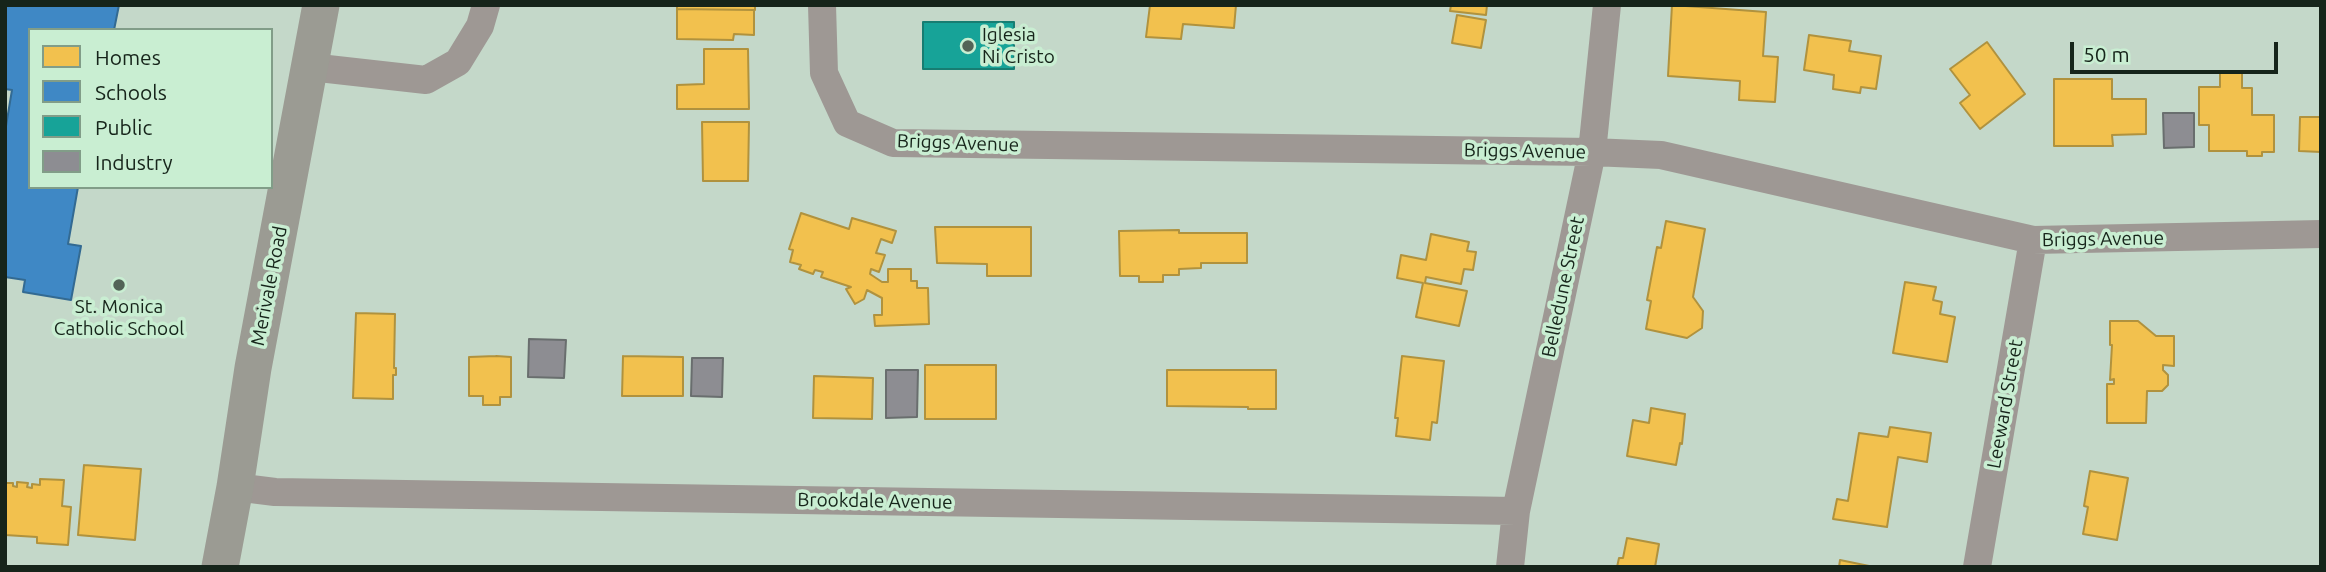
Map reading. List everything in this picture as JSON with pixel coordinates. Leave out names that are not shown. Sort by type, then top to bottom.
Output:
[{"type":"main road","name":"Merivale Road","points":[[220,567],[236,487],[253,368],[321,5]]},
{"type":"street","points":[[310,67],[426,80],[458,62],[480,26],[486,5]]},
{"type":"street","name":"Briggs Avenue","points":[[822,5],[824,73],[847,123],[893,143],[1661,155],[2033,240],[2321,234]]},
{"type":"street","name":"Belledune Street","points":[[1510,567],[1516,511],[1592,152],[1607,5]]},
{"type":"street","name":"Leeward Street","points":[[1977,567],[2033,240]]},
{"type":"street","name":"Brookdale Avenue","points":[[236,487],[275,492],[1516,511]]},
{"type":"building: Homes","points":[[677,5],[755,5],[755,10],[677,9]]},
{"type":"building: Homes","points":[[1150,5],[1236,5],[1234,28],[1183,24],[1181,39],[1146,37]]},
{"type":"building: Homes","points":[[1451,5],[1487,5],[1486,15],[1450,11]]},
{"type":"building: Homes","points":[[1672,5],[1766,12],[1763,56],[1778,57],[1775,102],[1739,100],[1740,81],[1668,76]]},
{"type":"building: Homes","points":[[677,9],[754,10],[754,35],[734,34],[733,40],[677,39]]},
{"type":"building: Homes","points":[[1457,15],[1486,20],[1481,48],[1452,43]]},
{"type":"building: Homes","points":[[1809,35],[1851,41],[1849,51],[1881,56],[1876,89],[1861,87],[1860,93],[1833,89],[1834,75],[1804,70]]},
{"type":"building: Homes","points":[[1987,42],[2025,94],[1980,129],[1960,103],[1970,95],[1950,69]]},
{"type":"building: Homes","points":[[704,49],[748,49],[749,109],[677,109],[677,85],[704,84]]},
{"type":"building: Homes","points":[[2220,73],[2242,73],[2242,88],[2252,88],[2252,115],[2274,115],[2274,152],[2262,152],[2262,156],[2247,156],[2247,151],[2209,151],[2209,125],[2199,125],[2199,87],[2220,87]]},
{"type":"building: Homes","points":[[2054,79],[2112,79],[2112,99],[2146,99],[2146,134],[2112,135],[2113,146],[2054,146]]},
{"type":"building: Homes","points":[[2300,117],[2321,117],[2321,152],[2299,151]]},
{"type":"building: Homes","points":[[702,122],[749,122],[748,181],[703,181]]},
{"type":"building: Homes","points":[[801,213],[849,229],[852,218],[896,231],[892,243],[881,239],[876,253],[885,255],[879,272],[871,269],[870,274],[882,282],[888,282],[888,269],[911,269],[911,281],[917,281],[917,288],[928,288],[929,324],[875,326],[874,315],[882,315],[882,298],[867,290],[864,299],[855,304],[846,289],[851,287],[821,277],[823,272],[815,270],[813,274],[799,269],[801,265],[790,262],[793,250],[789,249]]},
{"type":"building: Homes","points":[[1666,221],[1705,229],[1693,297],[1703,311],[1702,328],[1687,338],[1646,329],[1651,301],[1647,300],[1657,247],[1661,248]]},
{"type":"building: Homes","points":[[935,227],[1031,227],[1031,276],[987,276],[987,264],[937,263]]},
{"type":"building: Homes","points":[[1179,230],[1179,233],[1247,233],[1247,263],[1201,263],[1201,268],[1179,269],[1179,275],[1163,275],[1163,282],[1139,282],[1139,276],[1120,276],[1119,231]]},
{"type":"building: Homes","points":[[1431,234],[1469,242],[1467,251],[1476,252],[1473,270],[1464,269],[1461,284],[1426,277],[1425,283],[1467,291],[1459,326],[1416,317],[1423,283],[1397,278],[1401,255],[1426,260]]},
{"type":"building: Homes","points":[[1905,282],[1936,287],[1933,300],[1942,302],[1940,314],[1955,317],[1947,362],[1893,353]]},
{"type":"building: Homes","points":[[356,313],[395,314],[396,375],[393,375],[393,399],[353,398]]},
{"type":"building: Homes","points":[[2110,321],[2138,321],[2156,336],[2174,336],[2174,366],[2163,365],[2163,370],[2168,375],[2168,385],[2162,391],[2147,391],[2146,423],[2107,423],[2107,384],[2114,384],[2114,379],[2110,380]]},
{"type":"building: Homes","points":[[623,356],[683,357],[683,396],[622,396]]},
{"type":"building: Homes","points":[[1402,356],[1444,361],[1437,423],[1432,422],[1430,440],[1396,436],[1398,418],[1395,418]]},
{"type":"building: Homes","points":[[469,357],[511,357],[511,397],[500,397],[500,405],[483,405],[483,396],[469,396]]},
{"type":"building: Homes","points":[[925,365],[996,365],[996,419],[925,419]]},
{"type":"building: Homes","points":[[1167,370],[1276,370],[1276,409],[1167,406]]},
{"type":"building: Homes","points":[[814,376],[873,378],[872,419],[813,418]]},
{"type":"building: Homes","points":[[1651,408],[1685,414],[1682,444],[1680,443],[1676,465],[1627,456],[1633,420],[1649,423]]},
{"type":"building: Homes","points":[[1890,427],[1931,433],[1927,462],[1898,457],[1887,527],[1833,519],[1837,499],[1848,501],[1859,433],[1888,437]]},
{"type":"building: Homes","points":[[84,465],[141,469],[135,540],[78,535]]},
{"type":"building: Homes","points":[[2090,471],[2128,478],[2117,540],[2083,534]]},
{"type":"building: Homes","points":[[40,479],[64,480],[62,506],[71,507],[68,545],[37,543],[37,537],[5,535],[5,483],[13,483],[13,486],[17,487],[17,482],[28,483],[27,487],[32,488],[32,484],[40,485]]},
{"type":"building: Homes","points":[[1627,538],[1659,544],[1655,567],[1617,567],[1619,558],[1623,558]]},
{"type":"building: Homes","points":[[1840,560],[1874,567],[1839,567]]},
{"type":"building: Schools","points":[[5,5],[119,5],[114,28],[28,28],[28,189],[78,189],[68,244],[81,246],[71,300],[23,292],[25,280],[5,277],[5,132],[12,90],[5,89]]},
{"type":"building: Public","name":"Iglesia Ni Cristo","points":[[923,22],[1014,22],[1014,69],[923,69]]},
{"type":"building: Industry","points":[[2163,113],[2194,113],[2194,147],[2164,148]]},
{"type":"building: Industry","points":[[529,339],[566,340],[564,378],[528,377]]},
{"type":"building: Industry","points":[[692,358],[723,358],[722,397],[691,396]]},
{"type":"building: Industry","points":[[886,370],[918,370],[917,417],[886,418]]},
{"type":"place","name":"Iglesia Ni Cristo","points":[[968,46]]},
{"type":"place","name":"St. Monica Catholic School","points":[[119,285]]}]
